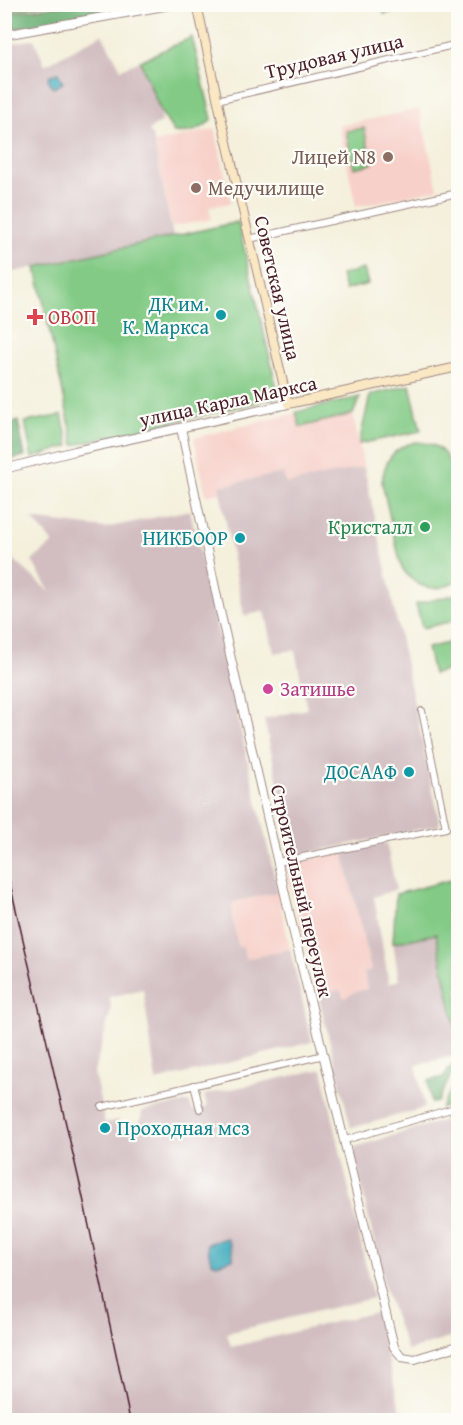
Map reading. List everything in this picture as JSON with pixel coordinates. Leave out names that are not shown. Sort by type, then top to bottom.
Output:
[{"type":"main road","name":"Советская улица","points":[[197,4],[288,404]]},
{"type":"main road","name":"улица Карла Маркса","points":[[288,404],[459,367]]},
{"type":"street","points":[[4,36],[175,4]]},
{"type":"street","name":"Трудовая улица","points":[[217,100],[459,44]]},
{"type":"street","points":[[249,239],[459,192]]},
{"type":"street","name":"улица Карла Маркса","points":[[4,469],[288,404]]},
{"type":"street","name":"Строительный переулок","points":[[181,428],[278,862],[394,1347],[402,1357],[415,1359],[459,1346]]},
{"type":"street","points":[[278,862],[446,828],[422,711]]},
{"type":"street","points":[[102,1107],[324,1055]]},
{"type":"street","points":[[194,1085],[200,1109]]},
{"type":"street","points":[[345,1140],[459,1107]]},
{"type":"shaded area","points":[[102,34],[121,69],[140,61],[161,112],[161,122],[149,130],[153,138],[173,236],[5,274],[5,45],[34,39],[45,65]]},
{"type":"shaded area","name":"Лицей N8","points":[[419,109],[438,189],[356,207],[339,126]]},
{"type":"shaded area","name":"Медучилище","points":[[215,129],[231,203],[209,207],[212,219],[172,227],[154,143]]},
{"type":"shaded area","points":[[360,397],[353,414],[364,467],[285,485],[283,473],[219,486],[220,493],[206,496],[194,438]]},
{"type":"shaded area","points":[[364,467],[440,825],[294,856],[264,719],[307,709],[295,650],[274,653],[265,611],[244,616],[219,486],[283,473],[286,484]]},
{"type":"shaded area","points":[[190,510],[278,892],[233,902],[232,916],[238,947],[243,947],[245,959],[290,949],[312,1042],[156,1081],[143,989],[110,997],[111,1010],[94,1072],[105,1123],[118,1120],[121,1131],[140,1124],[142,1111],[189,1102],[193,1111],[207,1107],[204,1095],[322,1069],[373,1298],[227,1333],[231,1347],[376,1312],[403,1420],[5,1420],[4,551],[50,592],[32,561],[53,543],[32,519],[105,528]]},
{"type":"shaded area","points":[[386,842],[396,889],[374,897],[389,984],[399,980],[393,943],[436,933],[458,1039],[458,1055],[416,1065],[425,1108],[351,1128],[318,994],[340,990],[344,998],[367,989],[364,972],[371,970],[343,852]]},
{"type":"shaded area","points":[[343,852],[371,970],[364,972],[367,989],[344,998],[340,990],[318,994],[285,865]]},
{"type":"shaded area","points":[[278,892],[290,949],[245,959],[238,948],[232,916],[233,901]]},
{"type":"shaded area","points":[[458,1116],[458,1335],[407,1351],[385,1289],[354,1154],[355,1147]]},
{"type":"green space","points":[[5,4],[43,4],[43,5],[5,12]]},
{"type":"green space","points":[[126,4],[126,7],[5,31],[4,14],[62,5]]},
{"type":"green space","points":[[382,4],[424,5],[384,14]]},
{"type":"green space","points":[[192,37],[212,119],[195,130],[174,132],[161,112],[140,61]]},
{"type":"green space","points":[[364,128],[372,164],[354,168],[346,131]]},
{"type":"green space","points":[[238,222],[279,397],[74,445],[36,267]]},
{"type":"green space","points":[[364,269],[368,284],[345,290],[341,275]]},
{"type":"green space","points":[[410,385],[421,431],[359,444],[370,395]]},
{"type":"green space","points":[[360,397],[353,414],[300,427],[296,412]]},
{"type":"green space","points":[[62,415],[69,446],[32,458],[25,422]]},
{"type":"green space","points":[[18,421],[25,456],[5,461],[5,424]]},
{"type":"green space","name":"Кристалл","points":[[416,442],[433,445],[442,451],[454,475],[459,530],[458,579],[442,587],[426,587],[419,584],[406,574],[401,566],[382,483],[388,461],[396,451]]},
{"type":"green space","points":[[458,594],[458,620],[422,628],[416,604]]},
{"type":"green space","points":[[448,643],[454,669],[433,674],[427,648]]},
{"type":"green space","points":[[458,878],[458,1039],[436,934],[393,943],[396,894]]},
{"type":"green space","points":[[458,1062],[438,1102],[431,1103],[428,1081],[443,1077],[454,1063]]},
{"type":"green space","points":[[458,1076],[458,1103],[441,1108]]},
{"type":"water","points":[[58,73],[63,83],[53,88],[48,79],[50,75]]},
{"type":"water","points":[[226,1238],[233,1259],[217,1264],[211,1262],[207,1244]]},
{"type":"railway","points":[[4,858],[82,1193],[130,1420]]},
{"type":"place","name":"Лицей N8","points":[[388,157]]},
{"type":"place","name":"Медучилище","points":[[196,188]]},
{"type":"place","name":"ДК им. К. Маркса","points":[[221,315]]},
{"type":"place","name":"ОВОП","points":[[35,317]]},
{"type":"place","name":"Кристалл","points":[[425,527]]},
{"type":"place","name":"НИКБООР","points":[[240,538]]},
{"type":"place","name":"Затишье","points":[[268,689]]},
{"type":"place","name":"ДОСААФ","points":[[409,772]]},
{"type":"place","name":"Проходная мсз","points":[[105,1128]]}]
